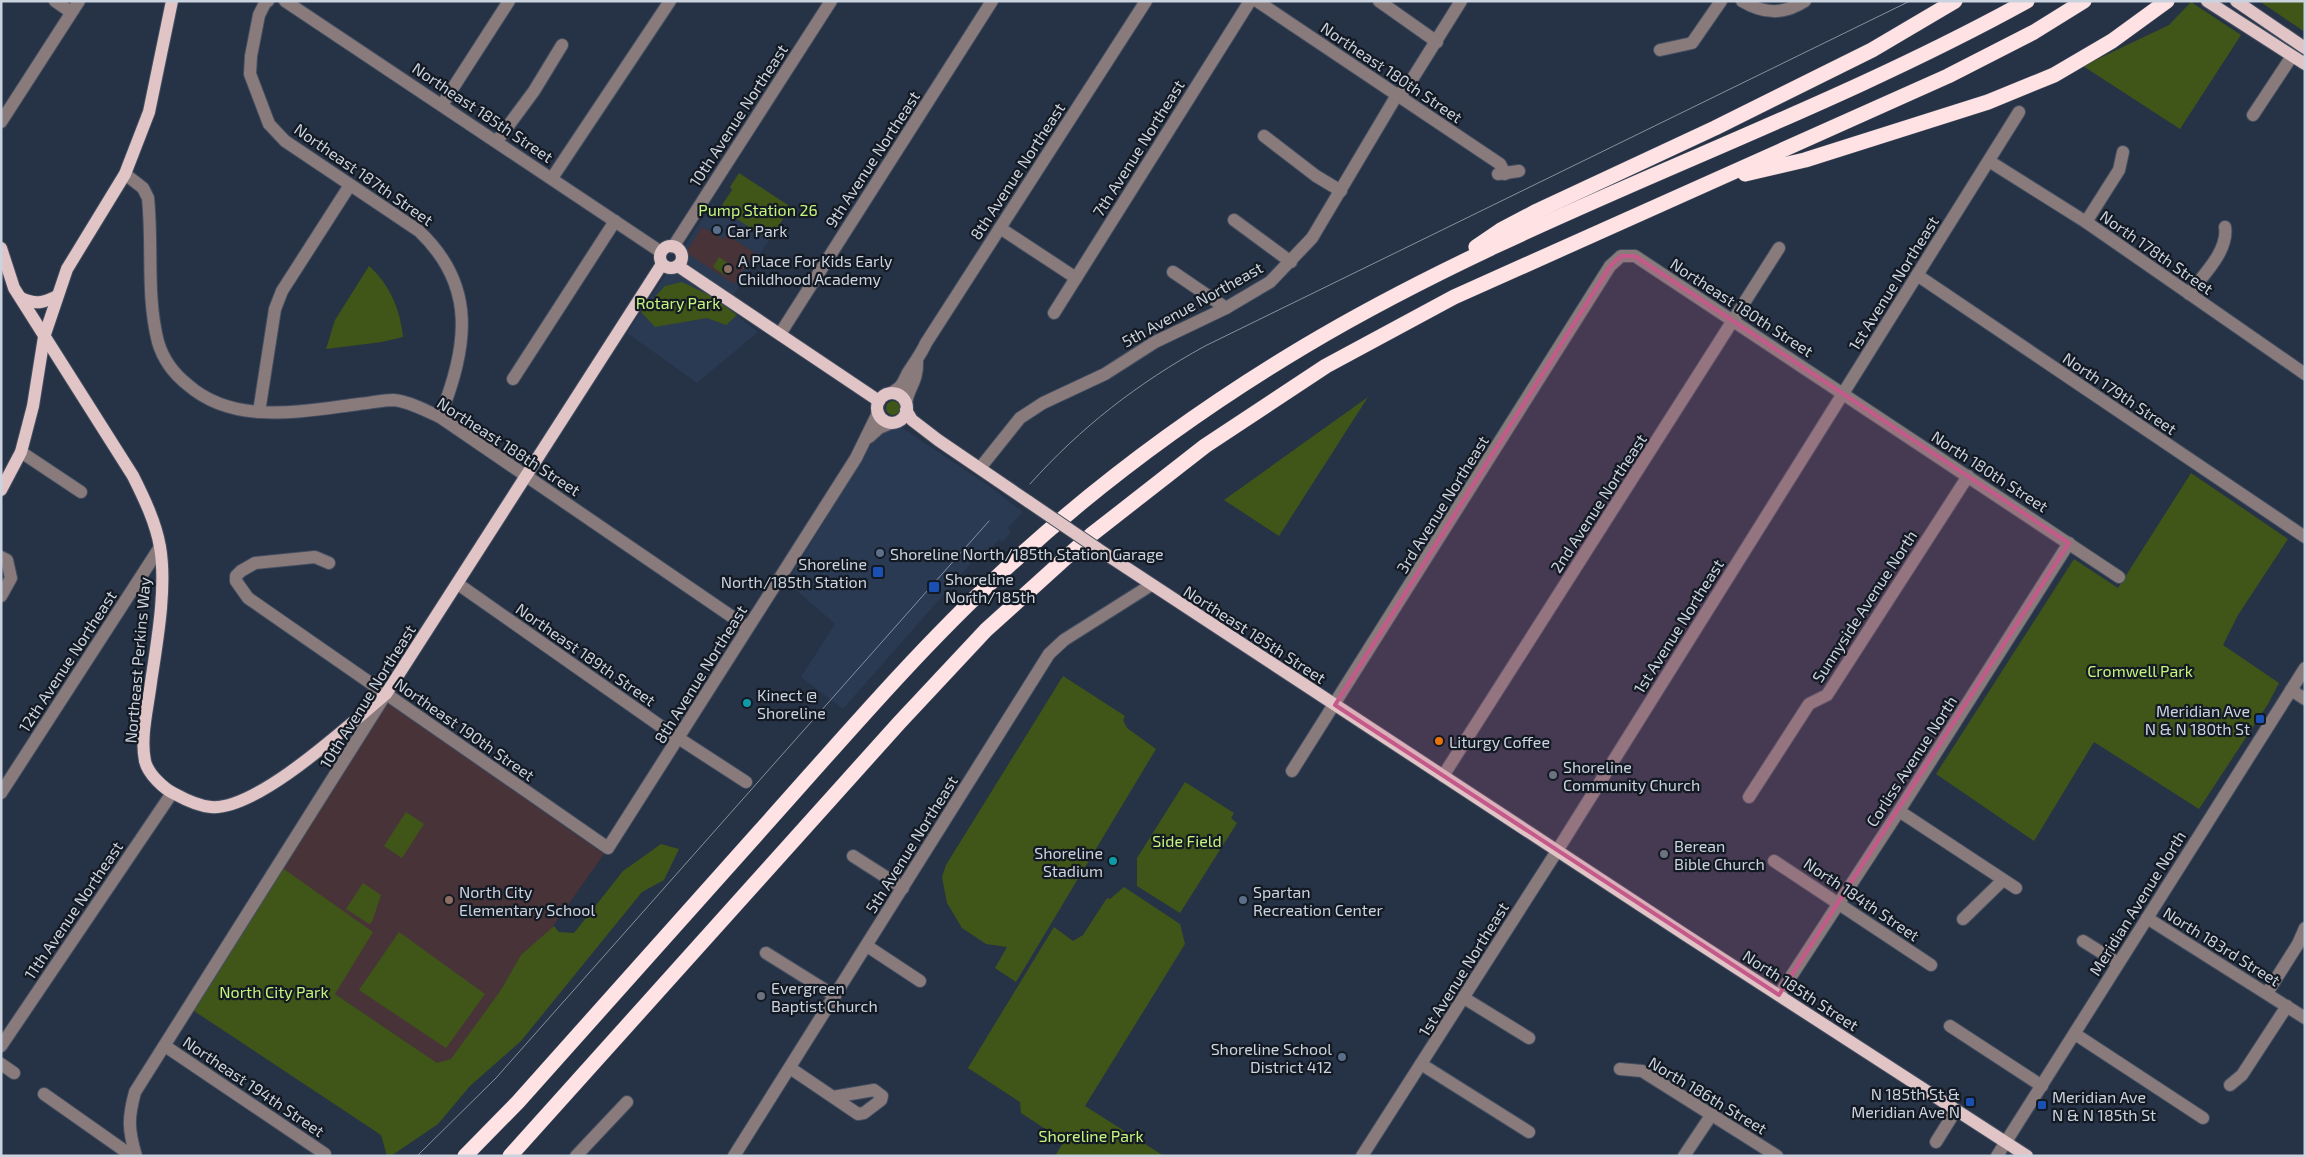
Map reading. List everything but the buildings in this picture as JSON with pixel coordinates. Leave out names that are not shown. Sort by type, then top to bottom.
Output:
[{"type":"highway","points":[[1433,276],[1512,224],[1872,50],[1955,1]]},
{"type":"highway","points":[[464,1156],[518,1102],[910,664],[1000,573],[1094,493],[1212,405],[1336,328],[1433,276],[1531,229],[1850,90],[1941,48],[2027,1]]},
{"type":"highway","points":[[510,1156],[947,670],[1022,596],[1119,512],[1176,468],[1242,420],[1296,385],[1381,335],[1486,281],[1981,60],[2084,1]]},
{"type":"highway","points":[[1709,183],[1814,157],[1996,98],[2054,75],[2112,40],[2168,1]]},
{"type":"main road","points":[[1,490],[21,452],[33,406],[44,337],[67,269],[125,174],[149,112],[172,1]]},
{"type":"main road","points":[[2207,1],[2305,64]]},
{"type":"main road","points":[[2236,1],[2305,48]]},
{"type":"main road","name":"Northeast Perkins Way","points":[[1,248],[14,288],[133,476],[147,506],[160,547],[160,602],[157,640],[146,718],[145,756],[146,762],[156,779],[172,793],[186,800],[211,807],[239,802],[252,797],[339,733],[386,694]]},
{"type":"main road","points":[[681,253],[682,260],[678,266],[668,268],[665,254],[681,253]]},
{"type":"main road","name":"10th Avenue Northeast","points":[[386,694],[527,476],[665,254]]},
{"type":"main road","points":[[678,266],[780,334],[878,407],[883,420],[893,423],[903,418],[906,407],[900,396],[891,393],[883,396],[878,407]]},
{"type":"main road","points":[[20,298],[36,304],[42,304],[58,296]]},
{"type":"main road","name":"Northeast 185th Street","points":[[906,407],[912,420],[938,440],[1151,585],[1557,851]]},
{"type":"main road","name":"Northeast 185th Street","points":[[893,423],[925,437],[938,440]]},
{"type":"main road","name":"North 185th Street","points":[[1557,851],[2027,1156]]},
{"type":"street","points":[[55,1],[71,12]]},
{"type":"street","points":[[1,122],[78,1]]},
{"type":"street","name":"Northeast 187th Street","points":[[268,1],[259,15],[251,56],[250,74],[269,124],[285,140],[426,237],[446,262],[458,287],[462,310],[459,346],[454,381],[440,417]]},
{"type":"street","name":"Northeast 185th Street","points":[[285,1],[665,254]]},
{"type":"street","points":[[442,105],[509,1]]},
{"type":"street","points":[[552,178],[670,1]]},
{"type":"street","name":"10th Avenue Northeast","points":[[665,254],[831,1]]},
{"type":"street","name":"9th Avenue Northeast","points":[[780,334],[992,1]]},
{"type":"street","name":"8th Avenue Northeast","points":[[891,393],[905,382],[910,369],[917,361],[926,343],[1146,1]]},
{"type":"street","name":"7th Avenue Northeast","points":[[1054,313],[1250,1]]},
{"type":"street","name":"Northeast 180th Street","points":[[1257,1],[1500,164],[1500,174],[1519,172]]},
{"type":"street","points":[[1378,1],[1436,42]]},
{"type":"street","name":"5th Avenue Northeast","points":[[980,468],[1020,418],[1043,403],[1105,374],[1172,332],[1226,308],[1270,282],[1291,262],[1312,238],[1397,95],[1406,89],[1461,1]]},
{"type":"street","points":[[1660,50],[1692,43],[1721,1]]},
{"type":"street","points":[[1742,1],[1754,9],[1769,12],[1787,10],[1805,1]]},
{"type":"street","points":[[497,141],[534,90],[562,45]]},
{"type":"street","points":[[2252,115],[2292,56]]},
{"type":"street","name":"1st Avenue Northeast","points":[[1368,1154],[1421,1064],[1557,851],[2019,112]]},
{"type":"street","points":[[1264,136],[1316,176],[1341,191]]},
{"type":"street","points":[[2086,222],[2119,170],[2123,152]]},
{"type":"street","name":"North 178th Street","points":[[1989,161],[2086,222],[2305,374]]},
{"type":"street","name":"Northeast 188th Street","points":[[125,174],[143,188],[148,198],[152,316],[159,344],[177,376],[211,402],[229,408],[259,412],[298,412],[394,400],[440,417],[747,627]]},
{"type":"street","points":[[259,412],[273,318],[282,291],[350,185]]},
{"type":"street","points":[[1234,220],[1291,262]]},
{"type":"street","points":[[513,379],[615,221]]},
{"type":"street","points":[[2189,294],[2222,246],[2226,236],[2225,227]]},
{"type":"street","points":[[1000,228],[1076,278]]},
{"type":"street","name":"2nd Avenue Northeast","points":[[1443,776],[1779,248]]},
{"type":"street","name":"Northeast 180th Street","points":[[1621,256],[1635,256],[1842,393]]},
{"type":"street","name":"3rd Avenue Northeast","points":[[1292,772],[1610,266],[1621,256]]},
{"type":"street","points":[[1173,272],[1226,308]]},
{"type":"street","name":"North 179th Street","points":[[1917,276],[2305,536]]},
{"type":"street","name":"8th Avenue Northeast","points":[[906,407],[909,393],[916,381],[917,361]]},
{"type":"street","name":"North 180th Street","points":[[1842,393],[2119,577]]},
{"type":"street","name":"8th Avenue Northeast","points":[[608,848],[747,627],[775,587],[866,440],[878,407]]},
{"type":"street","name":"8th Avenue Northeast","points":[[866,440],[879,428],[893,423]]},
{"type":"street","points":[[21,452],[81,492]]},
{"type":"street","name":"Sunnyside Avenue North","points":[[1749,797],[1809,704],[1827,694],[1968,476]]},
{"type":"street","name":"Corliss Avenue North","points":[[1779,995],[1899,811],[2069,543]]},
{"type":"street","name":"12th Avenue Northeast","points":[[1,793],[160,547]]},
{"type":"street","points":[[1,557],[7,560],[12,578],[1,596]]},
{"type":"street","name":"Northeast 190th Street","points":[[329,563],[315,557],[256,563],[241,571],[236,576],[236,581],[248,598],[608,848]]},
{"type":"street","name":"Northeast 189th Street","points":[[458,584],[746,782]]},
{"type":"street","name":"5th Avenue Northeast","points":[[734,1156],[1049,654],[1064,640],[1151,585]]},
{"type":"street","name":"Meridian Avenue North","points":[[1997,1156],[2305,668]]},
{"type":"street","points":[[2290,690],[2305,699]]},
{"type":"street","name":"10th Avenue Northeast","points":[[136,1156],[131,1138],[129,1116],[135,1092],[386,694]]},
{"type":"street","name":"11th Avenue Northeast","points":[[1,1046],[172,793]]},
{"type":"street","points":[[1899,811],[2016,888]]},
{"type":"street","points":[[853,856],[903,888]]},
{"type":"street","name":"North 184th Street","points":[[1774,861],[1931,965]]},
{"type":"street","points":[[1963,919],[2004,880]]},
{"type":"street","name":"North 183rd Street","points":[[2147,918],[2305,1018]]},
{"type":"street","points":[[2267,993],[2298,944],[2305,928]]},
{"type":"street","points":[[2082,940],[2118,963]]},
{"type":"street","points":[[867,946],[920,981]]},
{"type":"street","points":[[766,953],[835,996]]},
{"type":"street","points":[[1464,998],[1529,1038]]},
{"type":"street","points":[[2230,1085],[2242,1075],[2287,1006]]},
{"type":"street","points":[[1950,1026],[2042,1086]]},
{"type":"street","points":[[2075,1034],[2202,1118]]},
{"type":"street","name":"Northeast 194th Street","points":[[165,1046],[325,1154]]},
{"type":"street","points":[[1,1064],[14,1072]]},
{"type":"street","points":[[1421,1064],[1529,1132]]},
{"type":"street","points":[[790,1068],[833,1096]]},
{"type":"street","name":"North 186th Street","points":[[1620,1069],[1642,1070],[1777,1156]]},
{"type":"street","points":[[44,1094],[132,1156]]},
{"type":"street","points":[[576,1156],[627,1102]]},
{"type":"street","points":[[1936,1142],[1956,1110]]},
{"type":"street","points":[[1684,1156],[1712,1114]]},
{"type":"highlighted area","points":[[1621,256],[1635,256],[2069,543],[1779,995],[1335,705],[1610,266]]},
{"type":"shaded area","points":[[713,203],[769,240],[726,307],[758,332],[697,383],[627,333]]},
{"type":"shaded area","name":"A Place For Kids Early Childhood Academy","points":[[702,227],[723,239],[726,234],[755,253],[734,284],[688,254],[688,249]]},
{"type":"shaded area","name":"Shoreline North/185th Station","points":[[893,425],[901,427],[989,486],[1023,512],[1008,528],[1011,532],[1003,542],[999,540],[978,562],[975,559],[843,709],[801,677],[835,624],[787,582],[879,431]]},
{"type":"shaded area","name":"North City Elementary School","points":[[386,702],[604,854],[450,1072],[335,994],[281,867]]},
{"type":"green space","points":[[2259,1],[2305,1],[2305,32]]},
{"type":"green space","points":[[2191,2],[2241,35],[2180,129],[2083,66],[2169,25]]},
{"type":"green space","name":"Pump Station 26","points":[[739,173],[791,207],[769,240],[720,208],[732,190],[730,187]]},
{"type":"green space","points":[[719,257],[732,266],[726,276],[713,267]]},
{"type":"green space","points":[[369,266],[383,281],[393,298],[402,327],[403,337],[382,342],[326,349],[335,320]]},
{"type":"green space","name":"Rotary Park","points":[[682,282],[711,296],[737,315],[726,325],[707,318],[655,327],[641,312],[665,286]]},
{"type":"green space","points":[[1368,397],[1279,536],[1224,500]]},
{"type":"green space","points":[[890,401],[896,401],[900,408],[896,415],[890,415],[886,411],[886,405]]},
{"type":"green space","name":"Cromwell Park","points":[[2191,473],[2288,539],[2238,615],[2223,645],[2279,683],[2268,704],[2199,809],[2094,742],[2034,841],[1936,774],[2074,559],[2118,588]]},
{"type":"green space","points":[[1063,676],[1125,716],[1123,720],[1127,728],[1156,749],[1016,982],[995,968],[1007,947],[986,944],[962,928],[947,903],[942,877],[946,865]]},
{"type":"green space","name":"Side Field","points":[[1185,782],[1234,813],[1231,818],[1237,823],[1180,913],[1137,886],[1137,858]]},
{"type":"green space","points":[[406,812],[424,824],[402,858],[384,846]]},
{"type":"green space","name":"North City Park","points":[[661,844],[679,849],[664,880],[642,892],[521,1041],[470,1086],[438,1124],[391,1156],[387,1156],[381,1135],[191,1009],[281,867],[373,932],[335,994],[437,1063],[451,1059],[501,990],[521,955],[554,926],[559,932],[574,933],[623,871]]},
{"type":"green space","points":[[363,883],[381,895],[372,922],[369,924],[346,909]]},
{"type":"green space","name":"Shoreline Park","points":[[1124,887],[1180,924],[1185,944],[1085,1106],[1164,1156],[1055,1156],[1064,1141],[1021,1113],[1020,1102],[968,1068],[1054,927],[1073,941],[1083,935],[1107,898],[1110,899]]},
{"type":"green space","points":[[399,932],[485,994],[446,1048],[359,990]]},
{"type":"tram line","points":[[1030,484],[1049,463],[1090,425],[1157,375],[1205,346],[1910,1]]},
{"type":"tram line","points":[[417,1156],[496,1078],[989,521]]},
{"type":"place","name":"Car Park","points":[[717,230]]},
{"type":"place","name":"A Place For Kids Early Childhood Academy","points":[[728,269]]},
{"type":"place","name":"Shoreline North/185th Station Garage","points":[[880,553]]},
{"type":"place","name":"Shoreline North/185th Station","points":[[878,572]]},
{"type":"place","name":"Shoreline North/185th","points":[[934,587]]},
{"type":"place","name":"Kinect @ Shoreline","points":[[747,703]]},
{"type":"place","name":"Meridian Ave N & N 180th St","points":[[2260,719]]},
{"type":"place","name":"Liturgy Coffee","points":[[1439,741]]},
{"type":"place","name":"Shoreline Community Church","points":[[1553,775]]},
{"type":"place","name":"Berean Bible Church","points":[[1664,854]]},
{"type":"place","name":"Shoreline Stadium","points":[[1113,861]]},
{"type":"place","name":"North City Elementary School","points":[[449,900]]},
{"type":"place","name":"Spartan Recreation Center","points":[[1243,900]]},
{"type":"place","name":"Evergreen Baptist Church","points":[[761,996]]},
{"type":"place","name":"Shoreline School District 412","points":[[1342,1057]]},
{"type":"place","name":"N 185th St & Meridian Ave N","points":[[1970,1102]]},
{"type":"place","name":"Meridian Ave N & N 185th St","points":[[2042,1105]]}]
